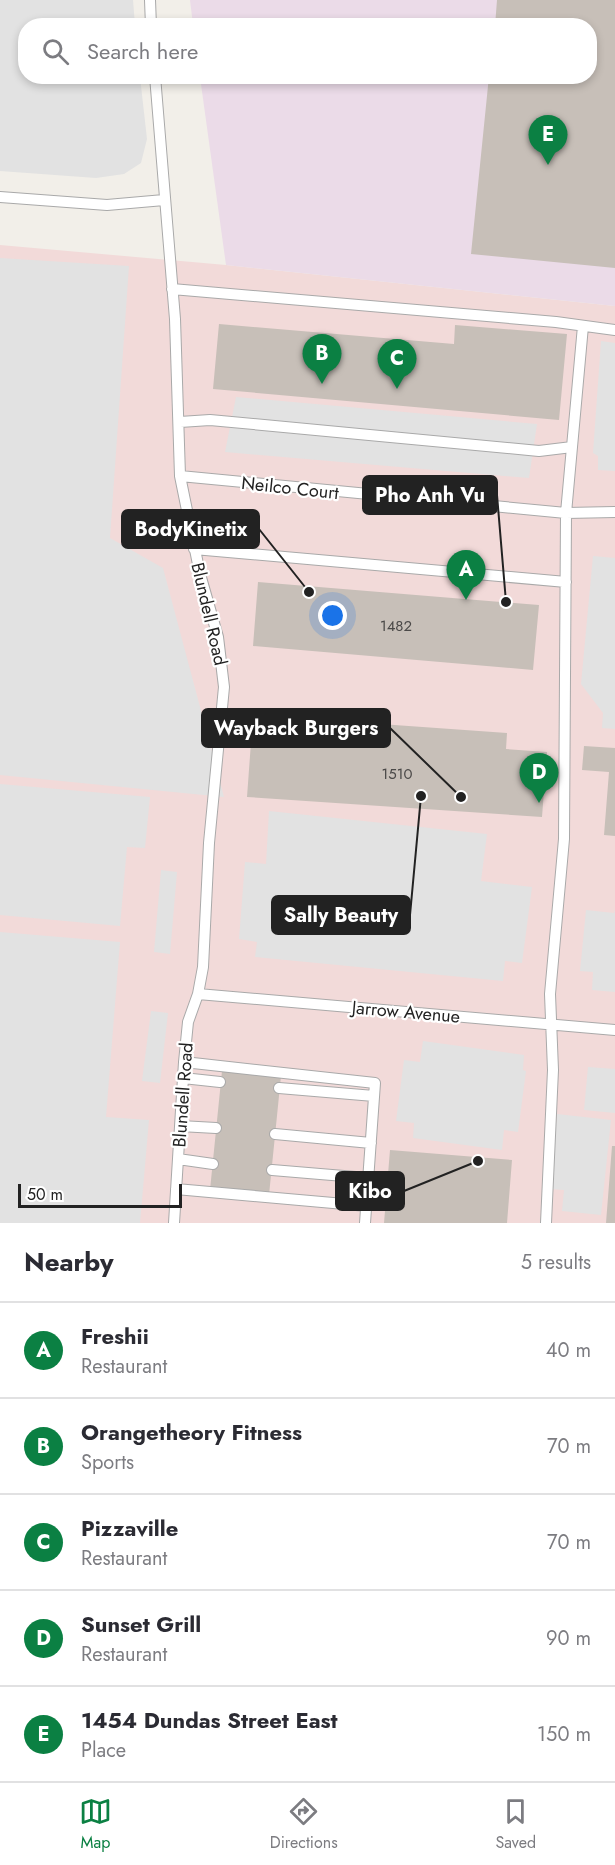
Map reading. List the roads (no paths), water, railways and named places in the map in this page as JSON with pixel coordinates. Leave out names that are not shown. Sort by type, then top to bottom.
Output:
[{"type":"lane","points":[[150,0],[151,18]]},
{"type":"lane","name":"Blundell Road","points":[[156,84],[172,289],[180,422],[180,476],[194,549],[218,637],[224,687],[209,843],[203,967],[198,994],[188,1022],[174,1223]]},
{"type":"lane","points":[[0,197],[107,205],[164,200]]},
{"type":"lane","points":[[172,289],[615,330]]},
{"type":"lane","points":[[546,1223],[552,1090],[550,993],[564,850],[566,513],[583,326]]},
{"type":"lane","points":[[180,422],[210,420],[539,451],[572,447]]},
{"type":"lane","name":"Neilco Court","points":[[180,476],[566,513],[615,512]]},
{"type":"lane","points":[[194,549],[566,582]]},
{"type":"lane","name":"Jarrow Avenue","points":[[198,994],[615,1030]]},
{"type":"lane","points":[[184,1062],[375,1083],[365,1223]]},
{"type":"lane","points":[[183,1078],[220,1082]]},
{"type":"lane","points":[[279,1088],[374,1096]]},
{"type":"lane","points":[[180,1126],[216,1128]]},
{"type":"lane","points":[[275,1134],[371,1143]]},
{"type":"lane","points":[[178,1159],[213,1164]]},
{"type":"lane","points":[[272,1170],[368,1178]]},
{"type":"lane","points":[[176,1190],[367,1206]]},
{"type":"place","name":"1454 Dundas Street East","points":[[548,165]]},
{"type":"place","name":"Orangetheory Fitness","points":[[322,384]]},
{"type":"place","name":"Pizzaville","points":[[397,389]]},
{"type":"place","name":"BodyKinetix","points":[[309,592]]},
{"type":"place","name":"Freshii","points":[[466,600]]},
{"type":"place","name":"Pho Anh Vu","points":[[506,602]]},
{"type":"place","name":"Sally Beauty","points":[[421,796]]},
{"type":"place","name":"Wayback Burgers","points":[[461,797]]},
{"type":"place","name":"Sunset Grill","points":[[539,803]]},
{"type":"place","name":"Kibo","points":[[478,1161]]}]
